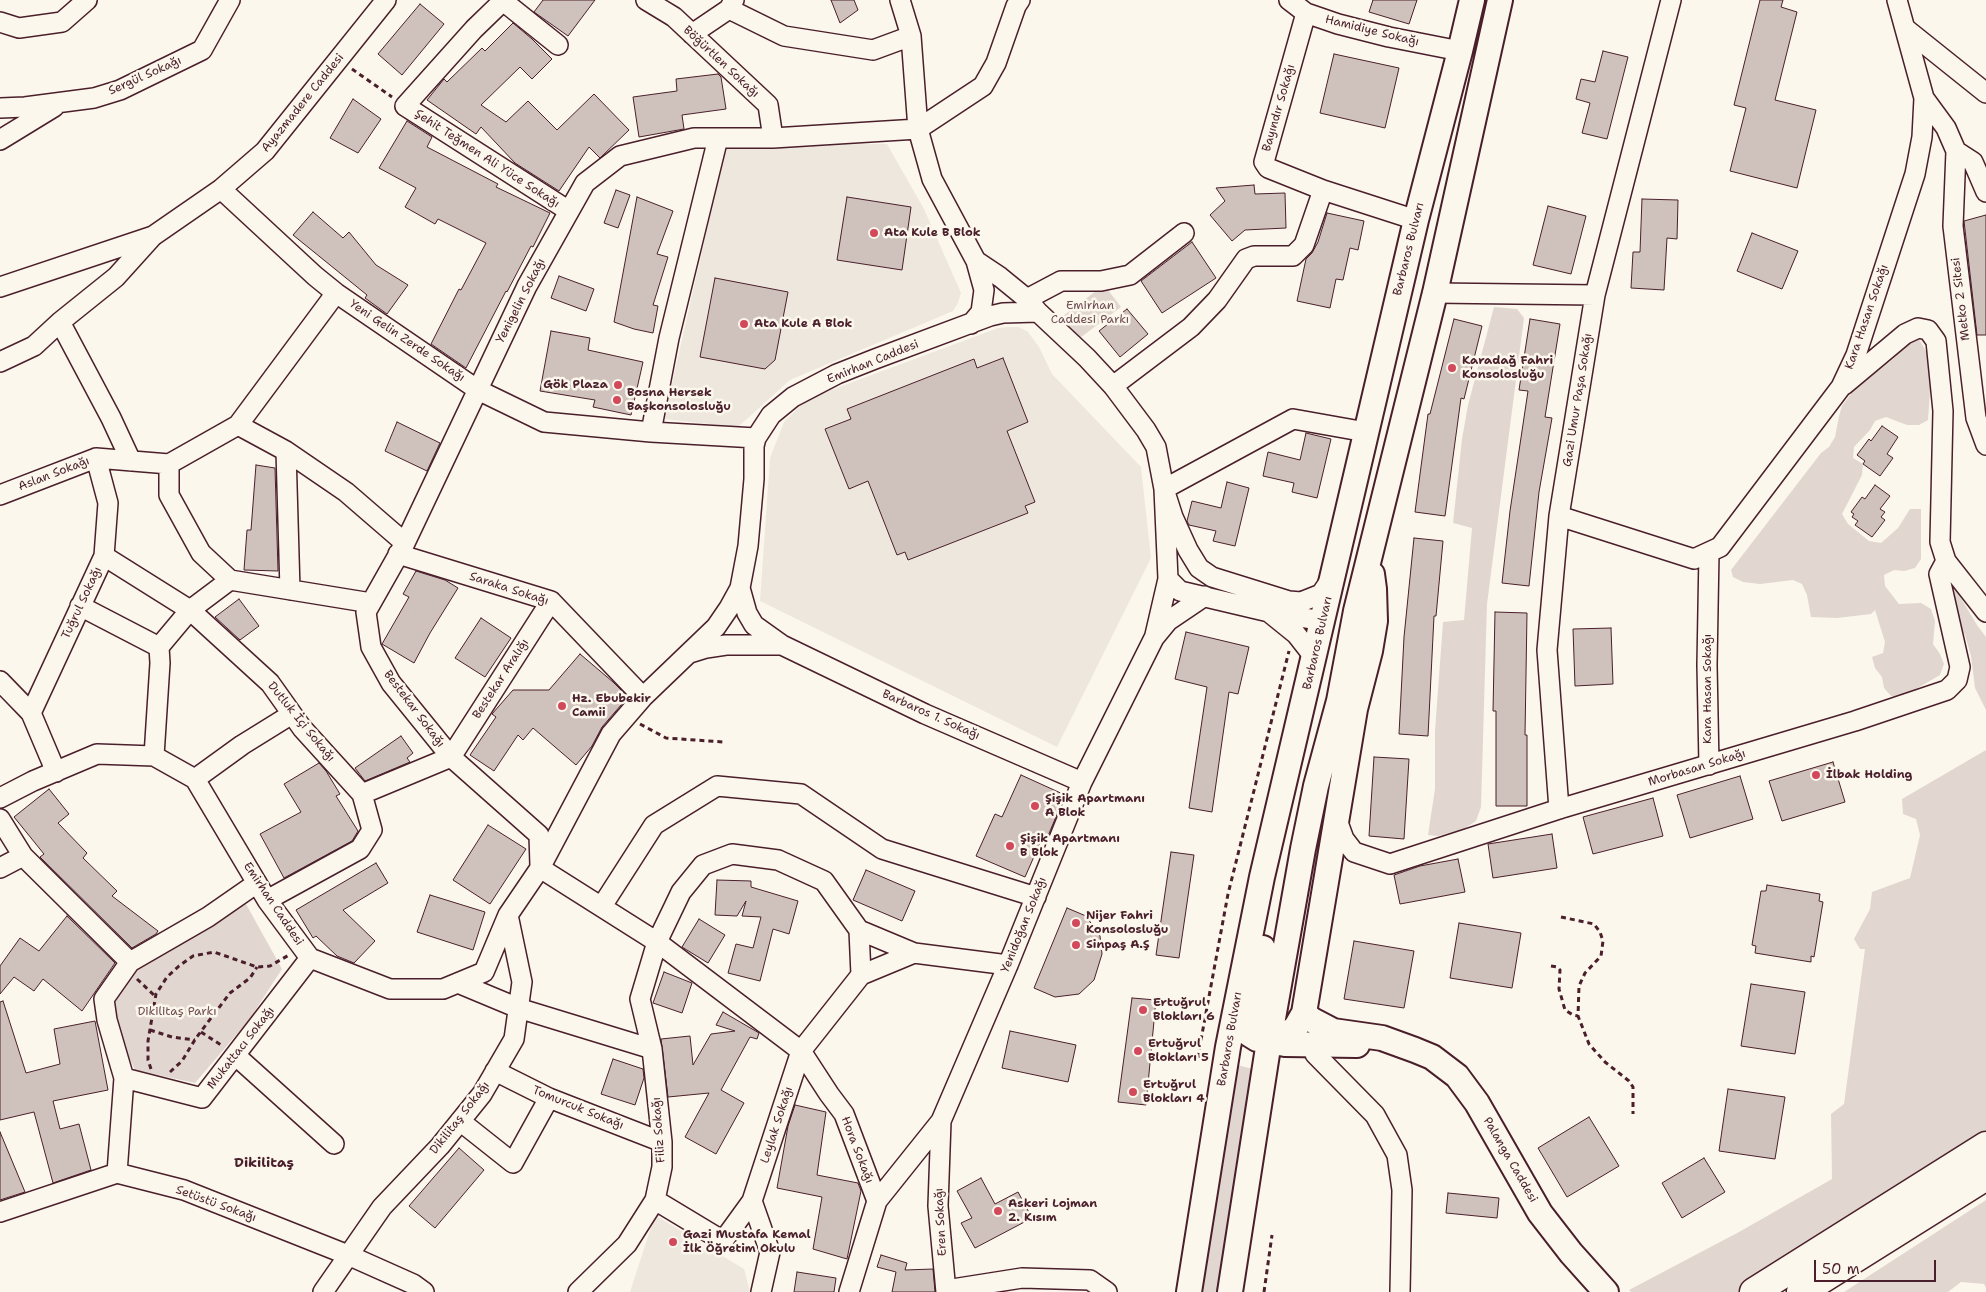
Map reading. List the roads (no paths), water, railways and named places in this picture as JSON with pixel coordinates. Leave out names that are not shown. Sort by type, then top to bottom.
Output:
[{"type":"highway","points":[[1754,1292],[1986,1146]]},
{"type":"highway","points":[[1802,1292],[1986,1176]]},
{"type":"main road","name":"Barbaros Bulvarı","points":[[1188,1292],[1227,1053],[1262,877],[1416,220],[1472,0]]},
{"type":"main road","points":[[1230,1292],[1269,1041],[1316,786],[1338,701],[1356,611],[1436,293],[1500,0]]},
{"type":"main road","points":[[1269,1041],[1287,1035],[1296,1027],[1304,1013],[1336,817],[1353,724],[1375,622],[1374,589],[1369,558]]},
{"type":"main road","points":[[1323,622],[1338,620],[1356,611]]},
{"type":"main road","points":[[1303,707],[1316,702],[1338,701],[1350,709],[1353,724]]},
{"type":"main road","points":[[1262,877],[1267,891],[1269,914],[1249,1034],[1257,1039],[1285,1044],[1313,1046],[1401,1046]]},
{"type":"main road","name":"Palanga Caddesi","points":[[1304,1013],[1312,1020],[1333,1031],[1382,1038],[1415,1050],[1432,1057],[1457,1076],[1471,1092],[1540,1214],[1565,1247],[1606,1292]]},
{"type":"street","points":[[0,22],[19,28],[62,22],[87,0]]},
{"type":"street","name":"Sergül Sokağı","points":[[0,108],[25,108],[94,98],[120,90],[202,50],[230,0]]},
{"type":"street","name":"Ayazmadere Caddesi","points":[[0,362],[34,346],[60,322],[116,277],[154,236],[221,189],[265,151],[386,0]]},
{"type":"street","name":"Böğürtlen Sokağı","points":[[646,0],[674,18],[768,105],[773,138]]},
{"type":"street","points":[[900,0],[911,36],[918,129],[932,179],[976,261],[984,290],[980,312],[971,324]]},
{"type":"street","points":[[918,129],[983,86],[996,63],[1016,6],[1020,0]]},
{"type":"street","name":"Hamidiye Sokağı","points":[[1289,0],[1306,13],[1388,37],[1460,51]]},
{"type":"street","name":"Gazi Umur Paşa Sokağı","points":[[1559,809],[1547,650],[1559,516],[1594,295],[1671,0]]},
{"type":"street","points":[[1897,0],[1924,98]]},
{"type":"street","points":[[503,1],[558,45]]},
{"type":"street","name":"Şehit Teğmen Ali Yüce Sokağı","points":[[503,1],[474,29],[405,106],[569,211]]},
{"type":"street","points":[[692,34],[732,4],[784,36],[873,50],[911,36]]},
{"type":"street","name":"Bayındır Sokağı","points":[[1306,13],[1264,162],[1268,168],[1323,190]]},
{"type":"street","points":[[1906,29],[1986,94]]},
{"type":"street","name":"Metko 2 Sitesi","points":[[1924,98],[1946,128],[1956,151],[1953,226],[1976,418],[1986,445]]},
{"type":"street","name":"Kara Hasan Sokağı","points":[[1559,516],[1694,560],[1720,547],[1841,387],[1856,354],[1915,174],[1922,137],[1924,98]]},
{"type":"street","points":[[0,140],[62,102]]},
{"type":"street","name":"Yenigelin Sokağı","points":[[478,390],[527,286],[585,183],[620,156],[694,138],[773,138],[918,129]]},
{"type":"street","points":[[651,432],[670,338],[718,138]]},
{"type":"street","name":"Metko 2 Sitesi","points":[[1956,151],[1973,162],[1986,192]]},
{"type":"street","name":"Yeni Gelin Zerde Sokağı","points":[[221,189],[314,276],[478,390]]},
{"type":"street","points":[[1113,386],[1191,327],[1217,300],[1246,259],[1254,256],[1293,256],[1304,245],[1323,190],[1416,220]]},
{"type":"street","points":[[1033,305],[1061,281],[1100,281],[1130,275],[1184,233]]},
{"type":"street","points":[[0,287],[154,236]]},
{"type":"street","points":[[976,261],[1000,276],[1033,305],[1113,386],[1146,430],[1156,448],[1172,517],[1199,568],[1212,577],[1289,601],[1301,602],[1321,594],[1333,575]]},
{"type":"street","name":"Yeni Gelin Zerde Sokağı","points":[[169,464],[238,425],[336,292]]},
{"type":"street","points":[[1436,293],[1594,295]]},
{"type":"street","name":"Emirhan Caddesi","points":[[0,798],[33,781],[97,754],[154,756],[195,779],[267,900],[306,953],[390,989],[443,989],[484,972],[508,915],[540,868],[611,734],[642,697],[716,627],[740,588],[749,537],[754,479],[754,446],[756,438],[771,415],[793,398],[837,374],[971,324],[1033,305]]},
{"type":"street","points":[[60,322],[112,418],[131,461]]},
{"type":"street","points":[[1841,387],[1879,358],[1905,334],[1918,328],[1928,330],[1936,341],[1943,411],[1940,542],[1946,561],[1986,612]]},
{"type":"street","points":[[478,390],[544,422],[651,432],[756,438]]},
{"type":"street","name":"Bestekar Sokağı","points":[[478,390],[401,548],[366,612],[370,647],[391,683],[450,757],[539,835],[540,868]]},
{"type":"street","points":[[1164,489],[1293,419],[1366,432]]},
{"type":"street","points":[[238,425],[286,451],[346,492],[401,548]]},
{"type":"street","points":[[286,451],[290,590]]},
{"type":"street","name":"Aslan Sokağı","points":[[0,495],[96,458],[169,464]]},
{"type":"street","name":"Tuğrul Sokağı","points":[[32,713],[104,556],[108,503],[96,458]]},
{"type":"street","points":[[169,464],[169,495],[201,553],[230,580],[371,603]]},
{"type":"street","points":[[1154,638],[1168,579],[1164,489]]},
{"type":"street","name":"Saraka Sokağı","points":[[401,548],[551,601],[642,697]]},
{"type":"street","name":"Kara Hasan Sokağı","points":[[1709,552],[1707,665],[1709,765]]},
{"type":"street","name":"Dutluk İçi Sokağı","points":[[104,556],[190,610],[270,683],[302,728],[362,794],[372,830],[360,850],[267,900]]},
{"type":"street","name":"Morbasan Sokağı","points":[[1336,817],[1344,839],[1354,852],[1390,864],[1559,809],[1855,721],[1947,690],[1957,680],[1960,667],[1939,574],[1946,561]]},
{"type":"street","points":[[1168,579],[1180,591],[1269,612],[1323,622]]},
{"type":"street","points":[[154,756],[160,663],[159,647],[190,610],[230,580]]},
{"type":"street","name":"Barbaros 1. Sokağı","points":[[740,588],[747,613],[754,625],[782,644],[925,714],[1082,782]]},
{"type":"street","points":[[1154,638],[1168,621],[1205,596]]},
{"type":"street","name":"Bestekar Aralığı","points":[[450,757],[551,601]]},
{"type":"street","points":[[80,606],[159,647]]},
{"type":"street","points":[[1269,612],[1296,634],[1314,657]]},
{"type":"street","name":"Yenidoğan Sokağı","points":[[877,1201],[941,1121],[1008,965],[1082,782],[1154,638]]},
{"type":"street","points":[[686,654],[726,645],[782,644]]},
{"type":"street","points":[[0,681],[32,713],[56,772]]},
{"type":"street","points":[[195,779],[242,745],[292,714]]},
{"type":"street","points":[[362,794],[450,757]]},
{"type":"street","points":[[602,906],[654,825],[717,786],[801,794],[882,850],[1036,897]]},
{"type":"street","points":[[0,819],[23,856],[128,965]]},
{"type":"street","name":"Filiz Sokağı","points":[[578,1292],[627,1244],[655,1200],[662,1167],[662,1142],[652,1049],[640,999],[657,942],[681,892],[703,865],[732,854],[778,860],[824,881],[859,930]]},
{"type":"street","points":[[0,868],[23,856]]},
{"type":"street","name":"Hora Sokağı","points":[[540,868],[657,942],[801,1051],[844,1114],[877,1201]]},
{"type":"street","points":[[0,1212],[117,1173],[124,1078],[107,1020],[104,999],[128,965],[208,917],[257,883]]},
{"type":"street","name":"Dikilitaş Sokağı","points":[[323,1292],[382,1207],[440,1146],[482,1094],[514,1039],[522,982],[508,915]]},
{"type":"street","points":[[914,952],[861,974],[859,930],[914,952],[1008,965]]},
{"type":"street","name":"Mukattacı Sokağı","points":[[124,1078],[202,1098],[235,1055],[306,953]]},
{"type":"street","name":"Leylak Sokağı","points":[[655,1200],[723,1242],[752,1201],[801,1051],[861,974]]},
{"type":"street","points":[[458,983],[518,1008],[652,1049]]},
{"type":"street","points":[[1313,1046],[1315,1054],[1375,1114],[1397,1155],[1402,1190],[1400,1292]]},
{"type":"street","points":[[235,1055],[334,1144]]},
{"type":"street","name":"Tomurcuk Sokağı","points":[[495,1071],[549,1098],[662,1142]]},
{"type":"street","points":[[460,1121],[513,1163],[549,1098]]},
{"type":"street","name":"Eren Sokağı","points":[[941,1121],[938,1206],[946,1291]]},
{"type":"street","name":"Setüstü Sokağı","points":[[117,1173],[184,1190],[348,1255],[413,1284],[424,1292]]},
{"type":"street","points":[[752,1201],[770,1252],[761,1292]]},
{"type":"street","points":[[850,1292],[877,1201]]},
{"type":"street","points":[[946,1291],[1022,1278],[1090,1280],[1107,1292]]},
{"type":"place","name":"Ata Kule B Blok","points":[[874,233]]},
{"type":"place","name":"Ata Kule A Blok","points":[[744,324]]},
{"type":"place","name":"Karadağ Fahri Konsolosluğu","points":[[1452,368]]},
{"type":"place","name":"Gök Plaza","points":[[618,385]]},
{"type":"place","name":"Bosna Hersek Başkonsolosluğu","points":[[617,400]]},
{"type":"place","name":"Hz. Ebubekir Camii","points":[[562,706]]},
{"type":"place","name":"İlbak Holding","points":[[1816,775]]},
{"type":"place","name":"Şişik Apartmanı A Blok","points":[[1035,806]]},
{"type":"place","name":"Şişik Apartmanı B Blok","points":[[1010,846]]},
{"type":"place","name":"Nijer Fahri Konsolosluğu","points":[[1076,923]]},
{"type":"place","name":"Sinpaş A.Ş","points":[[1076,945]]},
{"type":"place","name":"Ertuğrul Blokları 6","points":[[1143,1010]]},
{"type":"place","name":"Ertuğrul Blokları 5","points":[[1138,1051]]},
{"type":"place","name":"Ertuğrul Blokları 4","points":[[1133,1092]]},
{"type":"place","name":"Askeri Lojman 2. Kısım","points":[[998,1211]]},
{"type":"place","name":"Gazi Mustafa Kemal İlk Öğretim Okulu","points":[[673,1242]]},
{"type":"district","name":"Dikilitaş","points":[[264,1163]]},
{"type":"park label","name":"Emirhan Caddesi Parkı","points":[[1090,313]]},
{"type":"park label","name":"Dikilitaş Parkı","points":[[177,1012]]}]
